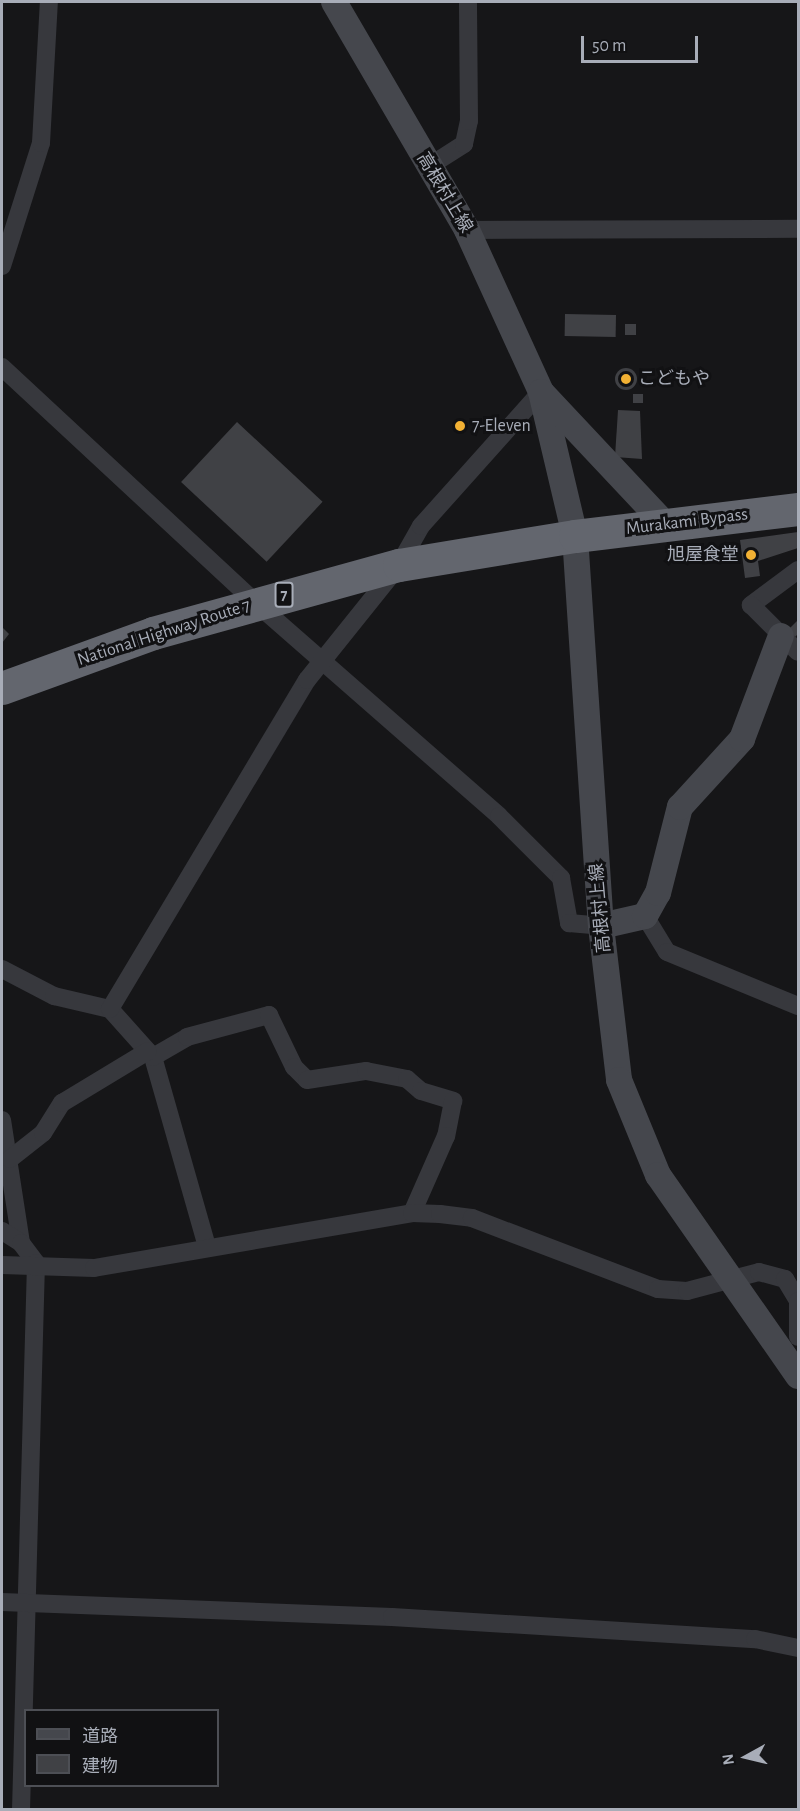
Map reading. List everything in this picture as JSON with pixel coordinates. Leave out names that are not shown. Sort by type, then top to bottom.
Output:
[{"type":"highway","name":"Murakami Bypass","points":[[575,536],[798,509]]},
{"type":"highway","name":"National Highway Route 7","points":[[2,688],[153,633],[256,603],[399,566],[575,536]]},
{"type":"main road","name":"高根村上線","points":[[334,2],[428,167],[467,230],[541,392],[575,536],[601,926],[619,1080],[658,1175],[798,1376]]},
{"type":"main road","name":"高根村上線","points":[[541,392],[665,524]]},
{"type":"main road","points":[[601,926],[645,916],[658,893],[681,807],[742,739],[790,644]]},
{"type":"street","points":[[2,266],[41,143],[49,2]]},
{"type":"street","points":[[428,167],[464,144],[469,121],[468,2]]},
{"type":"street","points":[[467,230],[798,229]]},
{"type":"street","points":[[2,367],[256,603],[499,816],[561,878],[569,923],[601,926]]},
{"type":"street","points":[[110,1009],[256,759],[322,660],[399,566],[421,526],[541,392]]},
{"type":"street","points":[[790,644],[751,605],[798,570]]},
{"type":"street","points":[[645,916],[667,952],[798,1006]]},
{"type":"street","points":[[2,969],[54,996],[110,1009],[150,1054],[207,1246]]},
{"type":"street","points":[[10,1159],[43,1133],[62,1103],[150,1054],[187,1037],[269,1015],[294,1067],[307,1080],[366,1071],[407,1079],[421,1091],[453,1101],[450,1127],[412,1213]]},
{"type":"street","points":[[2,1120],[10,1159],[21,1244]]},
{"type":"street","points":[[2,1265],[36,1263],[94,1268],[207,1246],[412,1213],[472,1218],[658,1289],[687,1291],[759,1272],[785,1279],[798,1299],[798,1337]]},
{"type":"street","points":[[2,1231],[21,1244],[36,1263],[30,1603],[25,1709]]},
{"type":"street","points":[[2,1602],[404,1618],[755,1639],[798,1648]]},
{"type":"street","points":[[21,1809],[24,1740]]},
{"type":"building","points":[[565,314],[616,315],[616,337],[565,336]]},
{"type":"building","points":[[625,324],[636,324],[636,335],[625,335]]},
{"type":"building","name":"こどもや","points":[[622,368],[630,368],[637,375],[637,383],[630,390],[622,390],[615,383],[615,375]]},
{"type":"building","points":[[633,394],[643,394],[643,403],[633,403]]},
{"type":"building","points":[[618,410],[640,411],[642,459],[615,457]]},
{"type":"building","points":[[237,422],[323,502],[267,562],[181,482]]},
{"type":"building","points":[[798,532],[798,548],[758,561],[760,576],[745,578],[740,540]]},
{"type":"building","points":[[798,620],[798,634],[795,637],[788,630]]},
{"type":"building","points":[[2,627],[9,634],[2,643]]},
{"type":"place","name":"こどもや","points":[[626,379]]},
{"type":"place","name":"7-Eleven","points":[[460,426]]},
{"type":"place","name":"旭屋食堂","points":[[751,555]]}]
